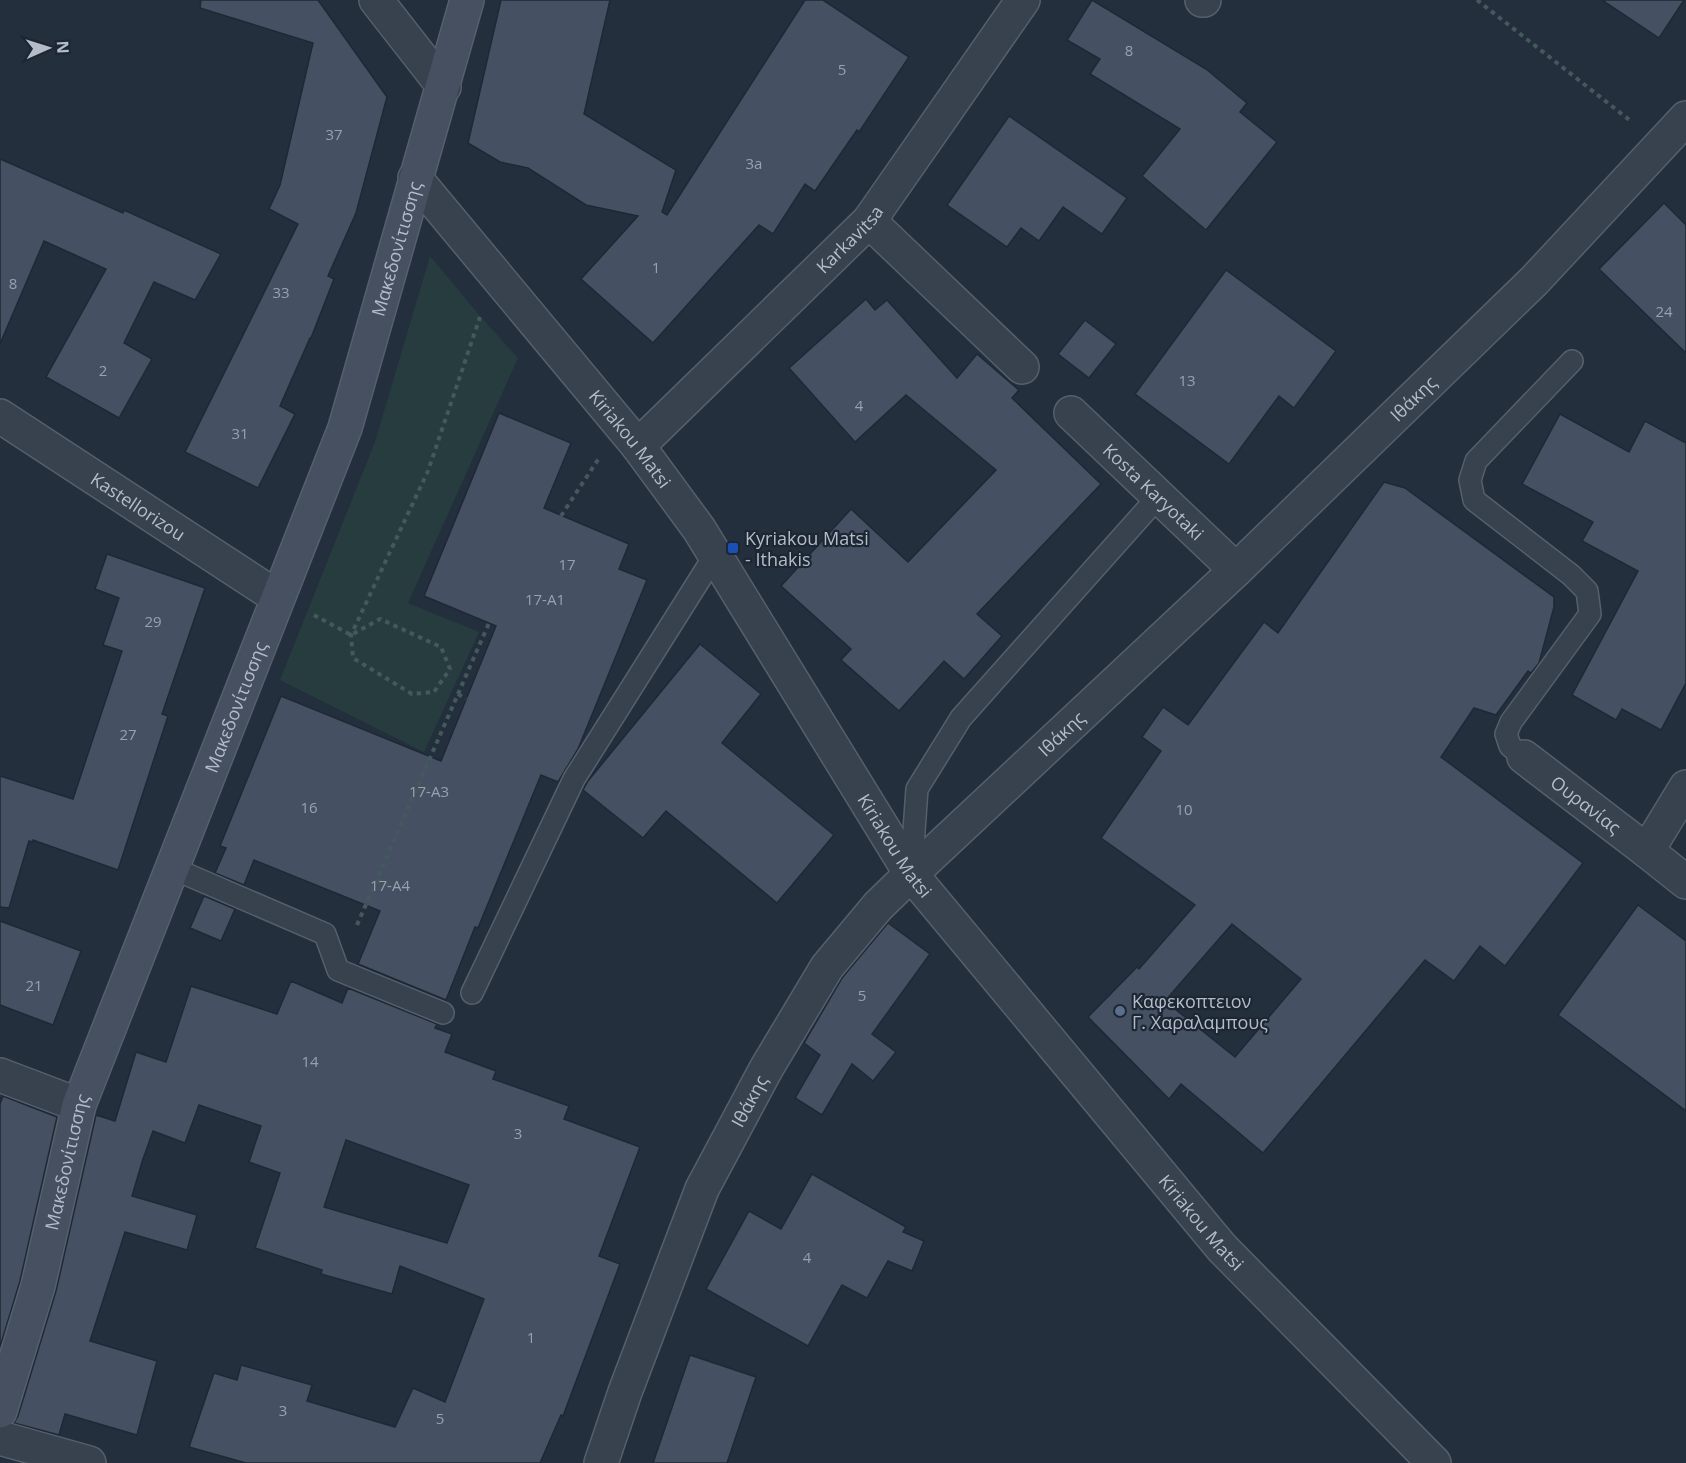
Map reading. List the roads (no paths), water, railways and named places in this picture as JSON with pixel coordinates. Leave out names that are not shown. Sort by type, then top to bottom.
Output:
[{"type":"main road","name":"Μακεδονίτισσης","points":[[0,1411],[38,1286],[79,1105],[345,428],[467,0]]},
{"type":"street","points":[[375,0],[444,87]]},
{"type":"street","name":"Karkavitsa","points":[[629,436],[868,220],[1023,0]]},
{"type":"street","name":"Ιθάκης","points":[[601,1463],[625,1392],[707,1179],[766,1069],[826,968],[878,906],[910,874],[1236,570],[1534,281],[1686,118]]},
{"type":"street","name":"Kiriakou Matsi","points":[[415,178],[629,436],[699,529],[910,874],[1222,1248],[1434,1463]]},
{"type":"street","points":[[868,220],[1022,367]]},
{"type":"street","name":"Kosta Karyotaki","points":[[1071,414],[1236,570]]},
{"type":"street","name":"Kastellorizou","points":[[0,416],[278,597]]},
{"type":"street","name":"Ουρανίας","points":[[1524,758],[1686,882]]},
{"type":"street","points":[[1647,851],[1686,787]]},
{"type":"street","points":[[0,1075],[79,1105]]},
{"type":"street","points":[[0,1438],[89,1463]]},
{"type":"lane","points":[[1524,758],[1510,746],[1506,734],[1511,722],[1590,614],[1587,591],[1571,575],[1474,500],[1470,480],[1476,461],[1572,361]]},
{"type":"lane","points":[[910,874],[917,789],[961,718],[1158,496]]},
{"type":"lane","points":[[472,993],[574,779],[714,555]]},
{"type":"lane","points":[[172,868],[325,934],[338,970],[443,1013]]},
{"type":"place","name":"Kyriakou Matsi - Ithakis","points":[[733,548]]},
{"type":"place","name":"Καφεκοπτειον Γ. Χαραλαμπους","points":[[1120,1011]]}]
